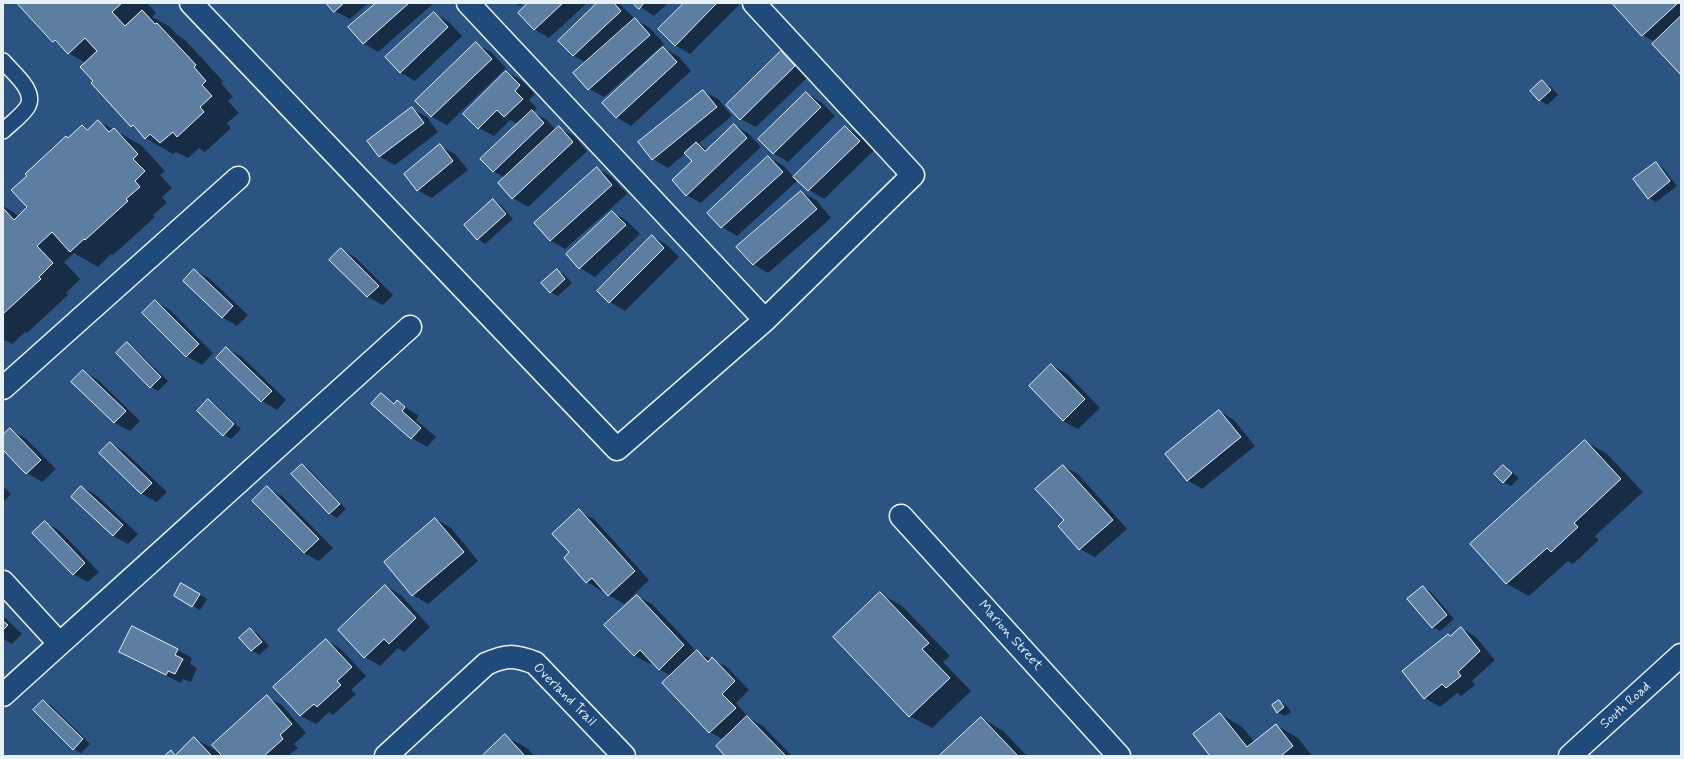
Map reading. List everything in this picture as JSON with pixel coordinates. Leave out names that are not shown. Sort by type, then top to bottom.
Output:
[{"type":"street","points":[[191,3],[616,450],[765,320],[913,174],[754,3]]},
{"type":"street","points":[[468,3],[765,320]]},
{"type":"street","points":[[3,388],[238,178]]},
{"type":"street","points":[[3,695],[410,327]]},
{"type":"street","name":"Marion Street","points":[[901,516],[1119,756]]},
{"type":"street","points":[[3,582],[59,643]]},
{"type":"street","name":"South Road","points":[[1570,756],[1681,655]]},
{"type":"street","name":"Overland Trail","points":[[386,756],[486,664],[501,657],[519,657],[535,663],[624,756]]},
{"type":"lane","points":[[3,61],[26,87],[29,95],[28,106],[3,131]]},
{"type":"building","points":[[17,3],[122,3],[112,12],[125,26],[142,10],[155,24],[157,23],[196,65],[194,67],[206,81],[202,85],[212,96],[200,107],[204,112],[177,137],[173,132],[160,143],[150,134],[145,139],[133,125],[131,127],[91,83],[93,81],[80,67],[97,51],[85,38],[68,54],[55,40],[53,42]]},
{"type":"building","points":[[326,3],[344,3],[334,12]]},
{"type":"building","points":[[376,3],[409,3],[363,44],[348,27]]},
{"type":"building","points":[[528,3],[563,3],[534,30],[518,13]]},
{"type":"building","points":[[597,3],[614,3],[621,11],[573,56],[558,41]]},
{"type":"building","points":[[633,3],[644,3],[639,9]]},
{"type":"building","points":[[684,3],[717,3],[675,46],[658,29]]},
{"type":"building","points":[[1612,3],[1678,3],[1642,36]]},
{"type":"building","points":[[434,12],[448,27],[400,73],[385,57]]},
{"type":"building","points":[[1681,16],[1681,75],[1652,44]]},
{"type":"building","points":[[635,18],[650,35],[588,90],[573,73]]},
{"type":"building","points":[[476,42],[492,59],[431,117],[415,101]]},
{"type":"building","points":[[663,47],[677,62],[616,118],[602,103]]},
{"type":"building","points":[[781,51],[795,66],[740,120],[726,105]]},
{"type":"building","points":[[506,71],[520,85],[515,91],[523,99],[504,117],[497,110],[478,129],[463,114]]},
{"type":"building","points":[[1542,80],[1551,90],[1539,101],[1530,91]]},
{"type":"building","points":[[703,90],[717,107],[652,160],[638,142]]},
{"type":"building","points":[[806,92],[821,107],[773,154],[758,139]]},
{"type":"building","points":[[412,107],[424,123],[379,157],[367,141]]},
{"type":"building","points":[[532,110],[544,123],[493,172],[480,159]]},
{"type":"building","points":[[98,120],[109,132],[114,128],[138,154],[133,159],[145,171],[135,181],[140,187],[126,199],[128,201],[70,252],[52,232],[37,246],[53,263],[39,277],[41,279],[3,314],[3,208],[14,220],[27,207],[11,190],[27,176],[25,174],[66,136],[68,138],[82,125],[87,130]]},
{"type":"building","points":[[734,124],[747,138],[686,196],[672,180],[692,161],[684,153],[696,142],[705,151]]},
{"type":"building","points":[[559,126],[573,142],[512,199],[498,183]]},
{"type":"building","points":[[845,126],[860,141],[808,191],[793,177]]},
{"type":"building","points":[[440,144],[453,161],[417,191],[404,174]]},
{"type":"building","points":[[768,156],[783,172],[721,228],[707,213]]},
{"type":"building","points":[[1656,162],[1670,181],[1648,199],[1633,179]]},
{"type":"building","points":[[597,167],[612,185],[550,241],[534,223]]},
{"type":"building","points":[[801,191],[817,209],[753,265],[736,247]]},
{"type":"building","points":[[493,199],[506,214],[477,240],[464,225]]},
{"type":"building","points":[[612,211],[626,225],[579,269],[566,254]]},
{"type":"building","points":[[652,235],[664,248],[609,303],[597,291]]},
{"type":"building","points":[[341,248],[379,286],[367,297],[329,260]]},
{"type":"building","points":[[194,269],[233,306],[222,318],[183,281]]},
{"type":"building","points":[[557,269],[565,279],[550,293],[541,283]]},
{"type":"building","points":[[155,300],[199,344],[186,357],[142,313]]},
{"type":"building","points":[[127,342],[161,377],[150,388],[116,353]]},
{"type":"building","points":[[226,347],[272,391],[261,402],[216,358]]},
{"type":"building","points":[[1051,364],[1085,399],[1063,421],[1029,386]]},
{"type":"building","points":[[83,370],[126,411],[114,423],[71,382]]},
{"type":"building","points":[[381,393],[394,404],[397,400],[405,407],[402,411],[421,428],[411,439],[371,404]]},
{"type":"building","points":[[208,399],[234,424],[223,436],[197,411]]},
{"type":"building","points":[[1219,410],[1241,437],[1187,481],[1165,454]]},
{"type":"building","points":[[10,428],[41,460],[26,474],[3,450],[3,435]]},
{"type":"building","points":[[1585,440],[1621,479],[1574,523],[1578,527],[1551,552],[1547,548],[1506,584],[1470,544]]},
{"type":"building","points":[[110,442],[152,483],[141,494],[99,453]]},
{"type":"building","points":[[302,464],[340,504],[329,514],[291,474]]},
{"type":"building","points":[[1063,465],[1113,520],[1079,550],[1058,526],[1064,520],[1035,489]]},
{"type":"building","points":[[1503,465],[1512,473],[1503,483],[1494,474]]},
{"type":"building","points":[[81,486],[123,525],[113,536],[71,497]]},
{"type":"building","points":[[267,486],[319,539],[304,553],[252,501]]},
{"type":"building","points":[[579,509],[635,571],[608,596],[592,578],[586,583],[564,558],[569,552],[552,534]]},
{"type":"building","points":[[435,518],[464,552],[412,596],[384,562]]},
{"type":"building","points":[[45,521],[85,563],[73,575],[32,533]]},
{"type":"building","points":[[181,583],[200,594],[192,607],[174,596]]},
{"type":"building","points":[[385,585],[416,618],[389,644],[384,639],[364,658],[338,630]]},
{"type":"building","points":[[1423,586],[1447,615],[1432,628],[1407,599]]},
{"type":"building","points":[[880,592],[929,643],[922,649],[950,678],[909,717],[833,637]]},
{"type":"building","points":[[637,595],[684,645],[659,670],[640,650],[634,656],[604,625]]},
{"type":"building","points":[[3,621],[8,625],[3,630]]},
{"type":"building","points":[[132,626],[178,649],[175,655],[183,659],[175,674],[168,671],[166,675],[119,652]]},
{"type":"building","points":[[1461,627],[1480,651],[1458,672],[1461,676],[1446,688],[1442,684],[1424,699],[1402,671],[1448,634],[1450,636]]},
{"type":"building","points":[[250,628],[262,642],[251,651],[239,638]]},
{"type":"building","points":[[326,639],[352,667],[337,681],[341,685],[317,707],[314,704],[300,716],[273,687]]},
{"type":"building","points":[[697,650],[708,662],[712,657],[735,681],[722,694],[736,708],[709,733],[662,683]]},
{"type":"building","points":[[267,695],[292,724],[280,735],[283,739],[264,756],[222,756],[212,745]]},
{"type":"building","points":[[43,700],[83,739],[73,750],[33,710]]},
{"type":"building","points":[[1279,700],[1284,707],[1277,713],[1272,705]]},
{"type":"building","points":[[1220,713],[1247,747],[1276,724],[1293,746],[1282,755],[1283,756],[1210,756],[1193,734]]},
{"type":"building","points":[[747,716],[786,756],[725,756],[716,746]]},
{"type":"building","points":[[981,717],[1018,756],[939,756]]},
{"type":"building","points":[[505,734],[525,756],[482,756]]},
{"type":"building","points":[[194,737],[212,756],[164,756],[171,750],[175,755]]}]
